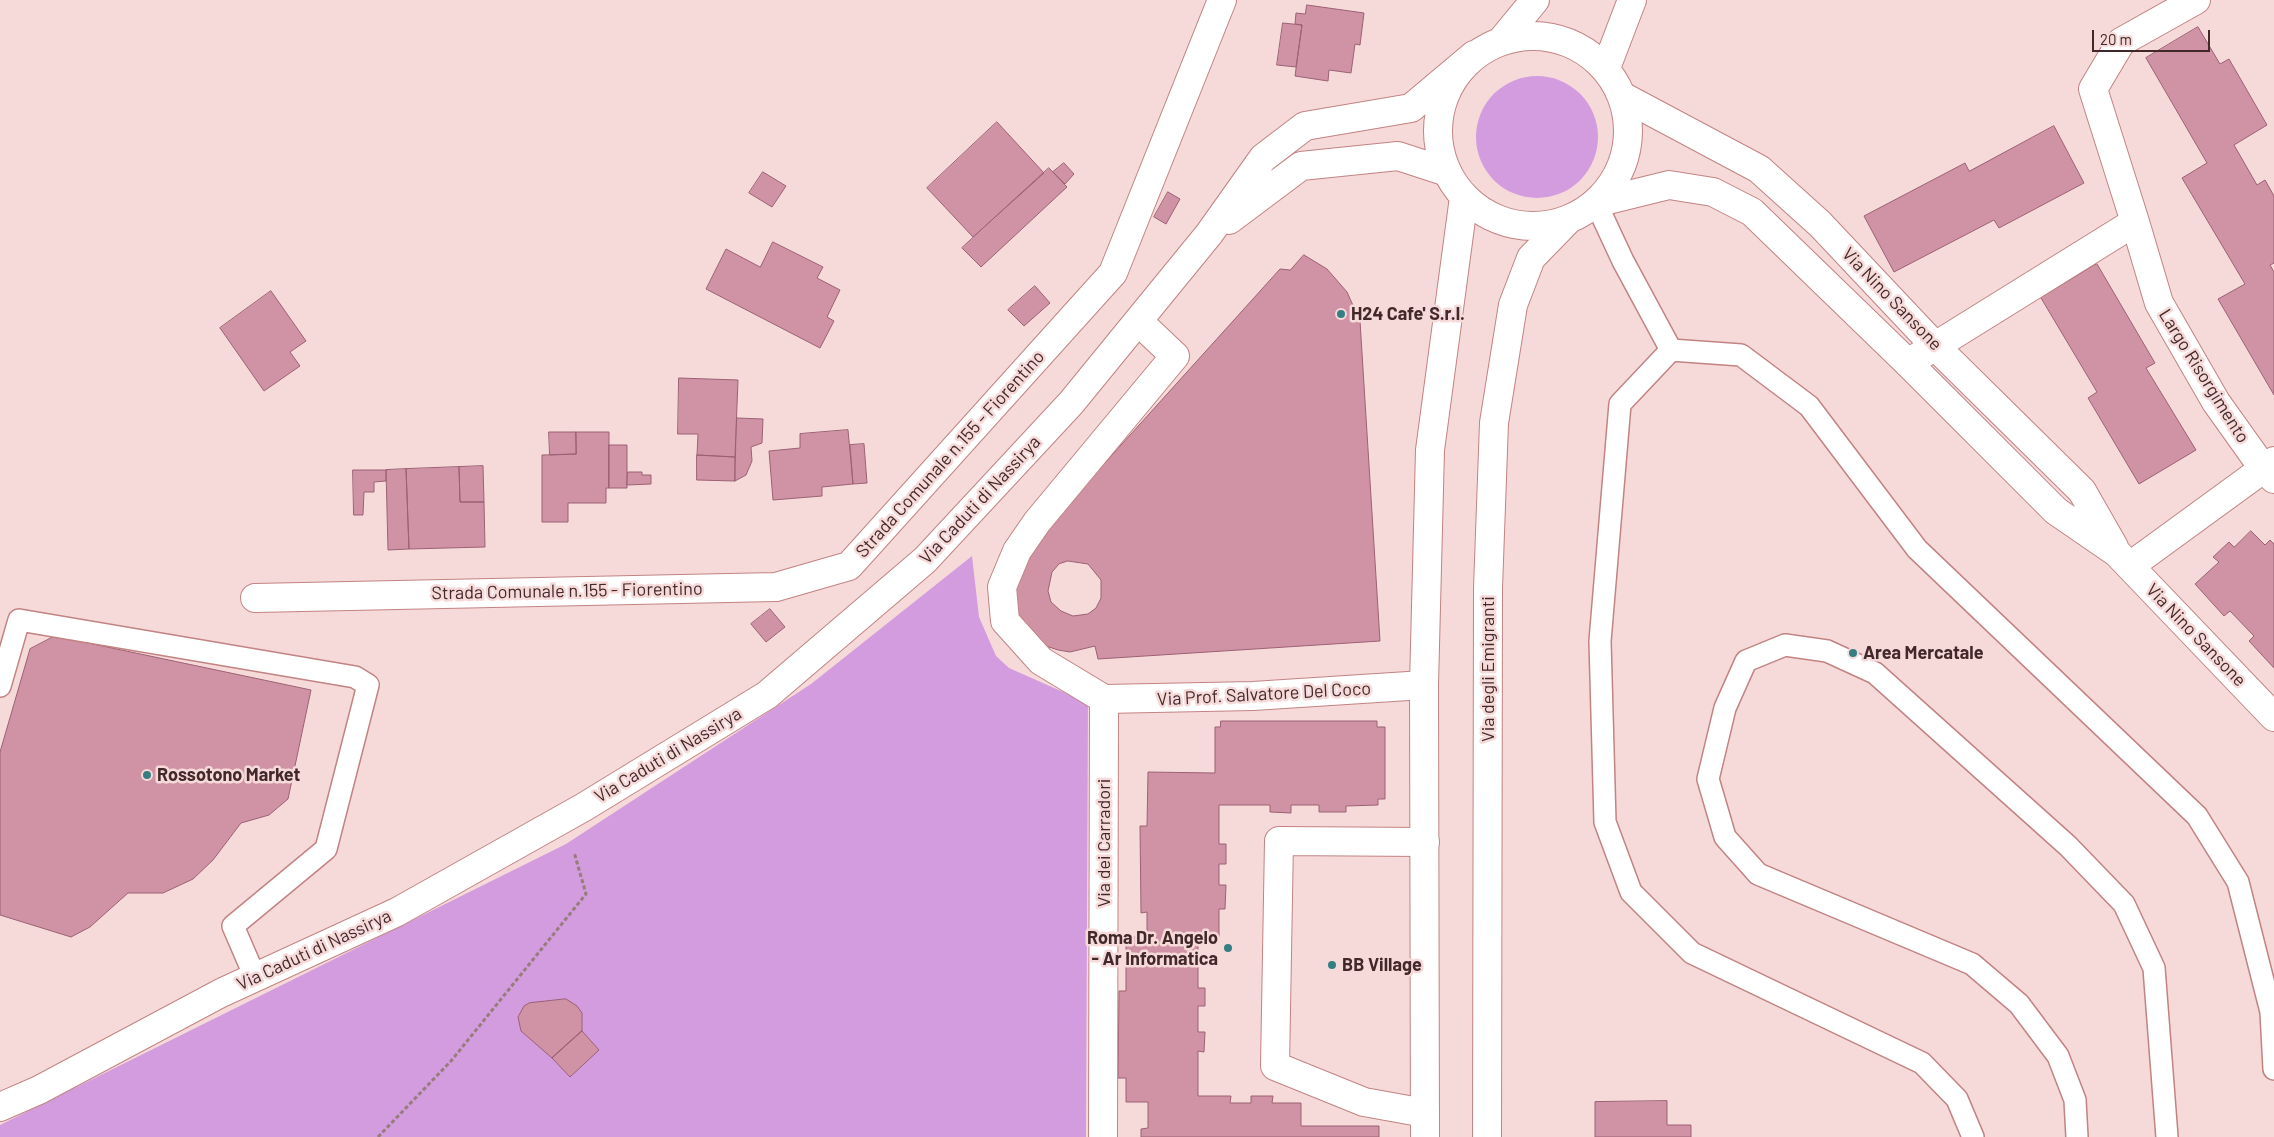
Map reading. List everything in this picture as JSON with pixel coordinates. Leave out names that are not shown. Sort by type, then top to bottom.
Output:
[{"type":"street","name":"Strada Comunale n.155 - Fiorentino","points":[[255,598],[776,587],[849,566],[1113,274],[1222,0]]},
{"type":"street","name":"Via degli Emigranti","points":[[1503,39],[1535,0]]},
{"type":"street","points":[[1606,68],[1632,0]]},
{"type":"street","name":"Largo Risorgimento","points":[[2123,560],[2270,469],[2216,402],[2159,303],[2093,89],[2121,42],[2196,0]]},
{"type":"street","name":"Via degli Emigranti","points":[[1487,1137],[1488,588],[1494,423],[1513,305],[1531,258],[1568,220],[1596,203],[1615,180],[1627,153],[1629,124],[1622,96],[1606,68],[1584,50],[1558,38],[1530,34],[1503,39],[1474,55],[1452,79],[1440,109],[1438,141],[1447,172],[1464,197],[1486,214],[1513,224],[1540,226],[1568,220]]},
{"type":"street","name":"Via Caduti di Nassirya","points":[[0,1107],[38,1090],[221,993],[397,912],[564,818],[766,695],[917,567],[1072,403],[1209,234],[1263,158],[1305,126],[1411,108],[1474,55]]},
{"type":"street","name":"Via Nino Sansone","points":[[1622,96],[1759,169],[1820,224],[1936,347],[2082,491],[2123,560]]},
{"type":"street","name":"Via Caduti di Nassirya","points":[[1209,234],[1301,166],[1398,156],[1447,172]]},
{"type":"street","name":"Via Nino Sansone","points":[[1596,203],[1669,185],[1713,192],[1752,212],[1908,363],[2056,511],[2123,560],[2274,717]]},
{"type":"street","points":[[1425,842],[1279,840],[1275,1066],[1425,1125],[1425,842],[1424,685],[1430,450],[1464,197]]},
{"type":"street","points":[[1908,363],[2135,222]]},
{"type":"street","points":[[1104,699],[1040,661],[1005,621],[1002,587],[1017,551],[1037,522],[1175,356],[1138,321]]},
{"type":"street","name":"Via Prof. Salvatore Del Coco","points":[[1104,699],[1253,696],[1424,685]]},
{"type":"street","name":"Via dei Carradori","points":[[1103,1137],[1104,699]]},
{"type":"lane","points":[[1596,203],[1623,261],[1671,350]]},
{"type":"lane","points":[[1671,350],[1741,355],[1808,406],[1916,549],[2197,816],[2238,882],[2271,1012],[2274,1069]]},
{"type":"lane","points":[[1671,350],[1620,404],[1600,641],[1605,822],[1631,892],[1692,953],[1922,1063],[1957,1099],[1973,1137]]},
{"type":"lane","points":[[0,686],[19,620],[355,677],[368,685],[326,849],[233,926],[255,977]]},
{"type":"lane","points":[[2077,1137],[2075,1100],[2058,1056],[2019,1004],[1972,964],[1758,874],[1725,837],[1708,779],[1725,708],[1746,662],[1785,645],[1827,651],[1875,673],[2068,846],[2124,904],[2154,968],[2167,1137]]},
{"type":"path","points":[[378,1137],[451,1061],[586,894],[564,818]]},
{"type":"shaded area","points":[[1537,76],[1560,81],[1580,94],[1593,114],[1598,137],[1593,160],[1580,180],[1560,193],[1537,198],[1514,193],[1494,180],[1481,160],[1476,137],[1481,114],[1494,94],[1514,81]]},
{"type":"shaded area","points":[[972,556],[979,617],[996,656],[1009,668],[1088,703],[1086,1137],[0,1137],[0,1125],[566,844],[811,684]]},
{"type":"building","points":[[1307,5],[1364,13],[1360,45],[1355,44],[1351,73],[1329,70],[1328,81],[1295,76],[1302,25],[1295,24],[1296,13],[1305,14]]},
{"type":"building","points":[[1283,23],[1302,25],[1296,67],[1277,65]]},
{"type":"building","points":[[2198,27],[2220,64],[2229,59],[2267,125],[2234,145],[2257,185],[2265,180],[2274,196],[2274,263],[2270,265],[2274,272],[2274,395],[2218,299],[2245,284],[2182,178],[2207,163],[2146,58]]},
{"type":"building","points":[[997,122],[1044,173],[973,237],[927,188]]},
{"type":"building","points":[[2054,126],[2084,183],[1999,228],[1994,220],[1894,272],[1864,216],[1965,163],[1969,171]]},
{"type":"building","points":[[1064,163],[1074,174],[1065,184],[1053,172]]},
{"type":"building","points":[[1049,168],[1067,187],[981,267],[962,248]]},
{"type":"building","points":[[763,172],[786,186],[772,207],[749,193]]},
{"type":"building","points":[[1168,192],[1180,199],[1166,224],[1154,217]]},
{"type":"building","points":[[773,242],[823,267],[817,278],[840,290],[827,317],[834,321],[820,348],[706,289],[726,249],[760,267]]},
{"type":"building","points":[[1304,255],[1327,269],[1347,292],[1360,321],[1380,641],[1098,659],[1095,646],[1070,652],[1040,644],[1013,609],[1019,558],[1280,269],[1290,270]],"holes":[[[1068,561],[1088,564],[1101,580],[1101,598],[1096,608],[1088,614],[1073,616],[1061,611],[1051,602],[1048,591],[1052,572],[1059,564]]]},
{"type":"building","points":[[2097,264],[2155,363],[2146,368],[2196,450],[2139,484],[2088,398],[2097,392],[2041,298]]},
{"type":"building","points":[[1035,286],[1050,303],[1024,326],[1008,310]]},
{"type":"building","points":[[271,291],[306,341],[290,352],[300,366],[264,391],[220,328]]},
{"type":"building","points":[[679,378],[738,380],[735,457],[697,455],[698,434],[678,434]]},
{"type":"building","points":[[737,418],[763,419],[762,443],[751,447],[752,461],[746,475],[735,481]]},
{"type":"building","points":[[848,430],[853,484],[822,487],[822,496],[773,500],[769,451],[800,448],[800,434]]},
{"type":"building","points":[[549,432],[576,432],[576,454],[550,455]]},
{"type":"building","points":[[576,432],[609,432],[609,488],[606,488],[606,503],[568,503],[568,522],[542,522],[542,455],[576,454]]},
{"type":"building","points":[[864,444],[867,483],[853,484],[850,445]]},
{"type":"building","points":[[609,445],[627,445],[627,488],[609,488]]},
{"type":"building","points":[[697,455],[735,457],[735,481],[697,480]]},
{"type":"building","points":[[483,466],[484,502],[460,502],[459,467]]},
{"type":"building","points":[[459,467],[460,502],[484,502],[485,547],[409,549],[406,469]]},
{"type":"building","points":[[406,469],[409,549],[388,550],[386,470]]},
{"type":"building","points":[[353,470],[386,470],[386,481],[374,482],[374,492],[364,492],[363,515],[354,515]]},
{"type":"building","points":[[628,472],[642,472],[642,475],[651,475],[651,484],[627,485]]},
{"type":"building","points":[[2251,531],[2265,545],[2270,540],[2274,544],[2274,668],[2249,641],[2254,636],[2230,611],[2224,616],[2195,584],[2219,562],[2213,557],[2229,542],[2234,547]]},
{"type":"building","points":[[770,609],[785,627],[766,642],[751,624]]},
{"type":"building","name":"Rossotono Market","points":[[55,636],[311,690],[288,799],[269,815],[241,823],[213,860],[193,879],[163,893],[128,893],[90,927],[71,937],[0,915],[0,752],[30,649]]},
{"type":"building","points":[[1221,721],[1377,721],[1377,727],[1385,727],[1385,799],[1378,799],[1378,805],[1346,806],[1346,812],[1319,812],[1319,805],[1291,805],[1291,813],[1270,812],[1270,805],[1219,805],[1219,844],[1226,844],[1226,864],[1219,864],[1219,885],[1226,885],[1225,909],[1219,909],[1219,937],[1198,937],[1198,988],[1205,988],[1205,1006],[1198,1006],[1198,1032],[1205,1032],[1204,1052],[1198,1051],[1198,1096],[1231,1096],[1230,1103],[1251,1103],[1251,1096],[1273,1096],[1272,1103],[1301,1103],[1301,1126],[1379,1126],[1379,1137],[1141,1137],[1141,1129],[1148,1128],[1148,1102],[1126,1102],[1126,1078],[1118,1078],[1119,991],[1126,991],[1126,937],[1147,937],[1147,912],[1141,913],[1140,826],[1147,826],[1148,772],[1215,773],[1215,727],[1220,727]]},
{"type":"building","points":[[566,999],[577,1006],[582,1013],[582,1031],[552,1058],[521,1031],[518,1017],[524,1006],[529,1003]]},
{"type":"building","points":[[582,1031],[599,1050],[570,1077],[552,1058]]},
{"type":"building","points":[[1667,1101],[1667,1125],[1691,1125],[1691,1137],[1595,1137],[1595,1102]]},
{"type":"place","name":"H24 Cafe' S.r.l.","points":[[1341,314]]},
{"type":"place","name":"Area Mercatale","points":[[1853,653]]},
{"type":"place","name":"Rossotono Market","points":[[147,775]]},
{"type":"place","name":"Roma Dr. Angelo - Ar Informatica","points":[[1228,948]]},
{"type":"place","name":"BB Village","points":[[1332,965]]}]
